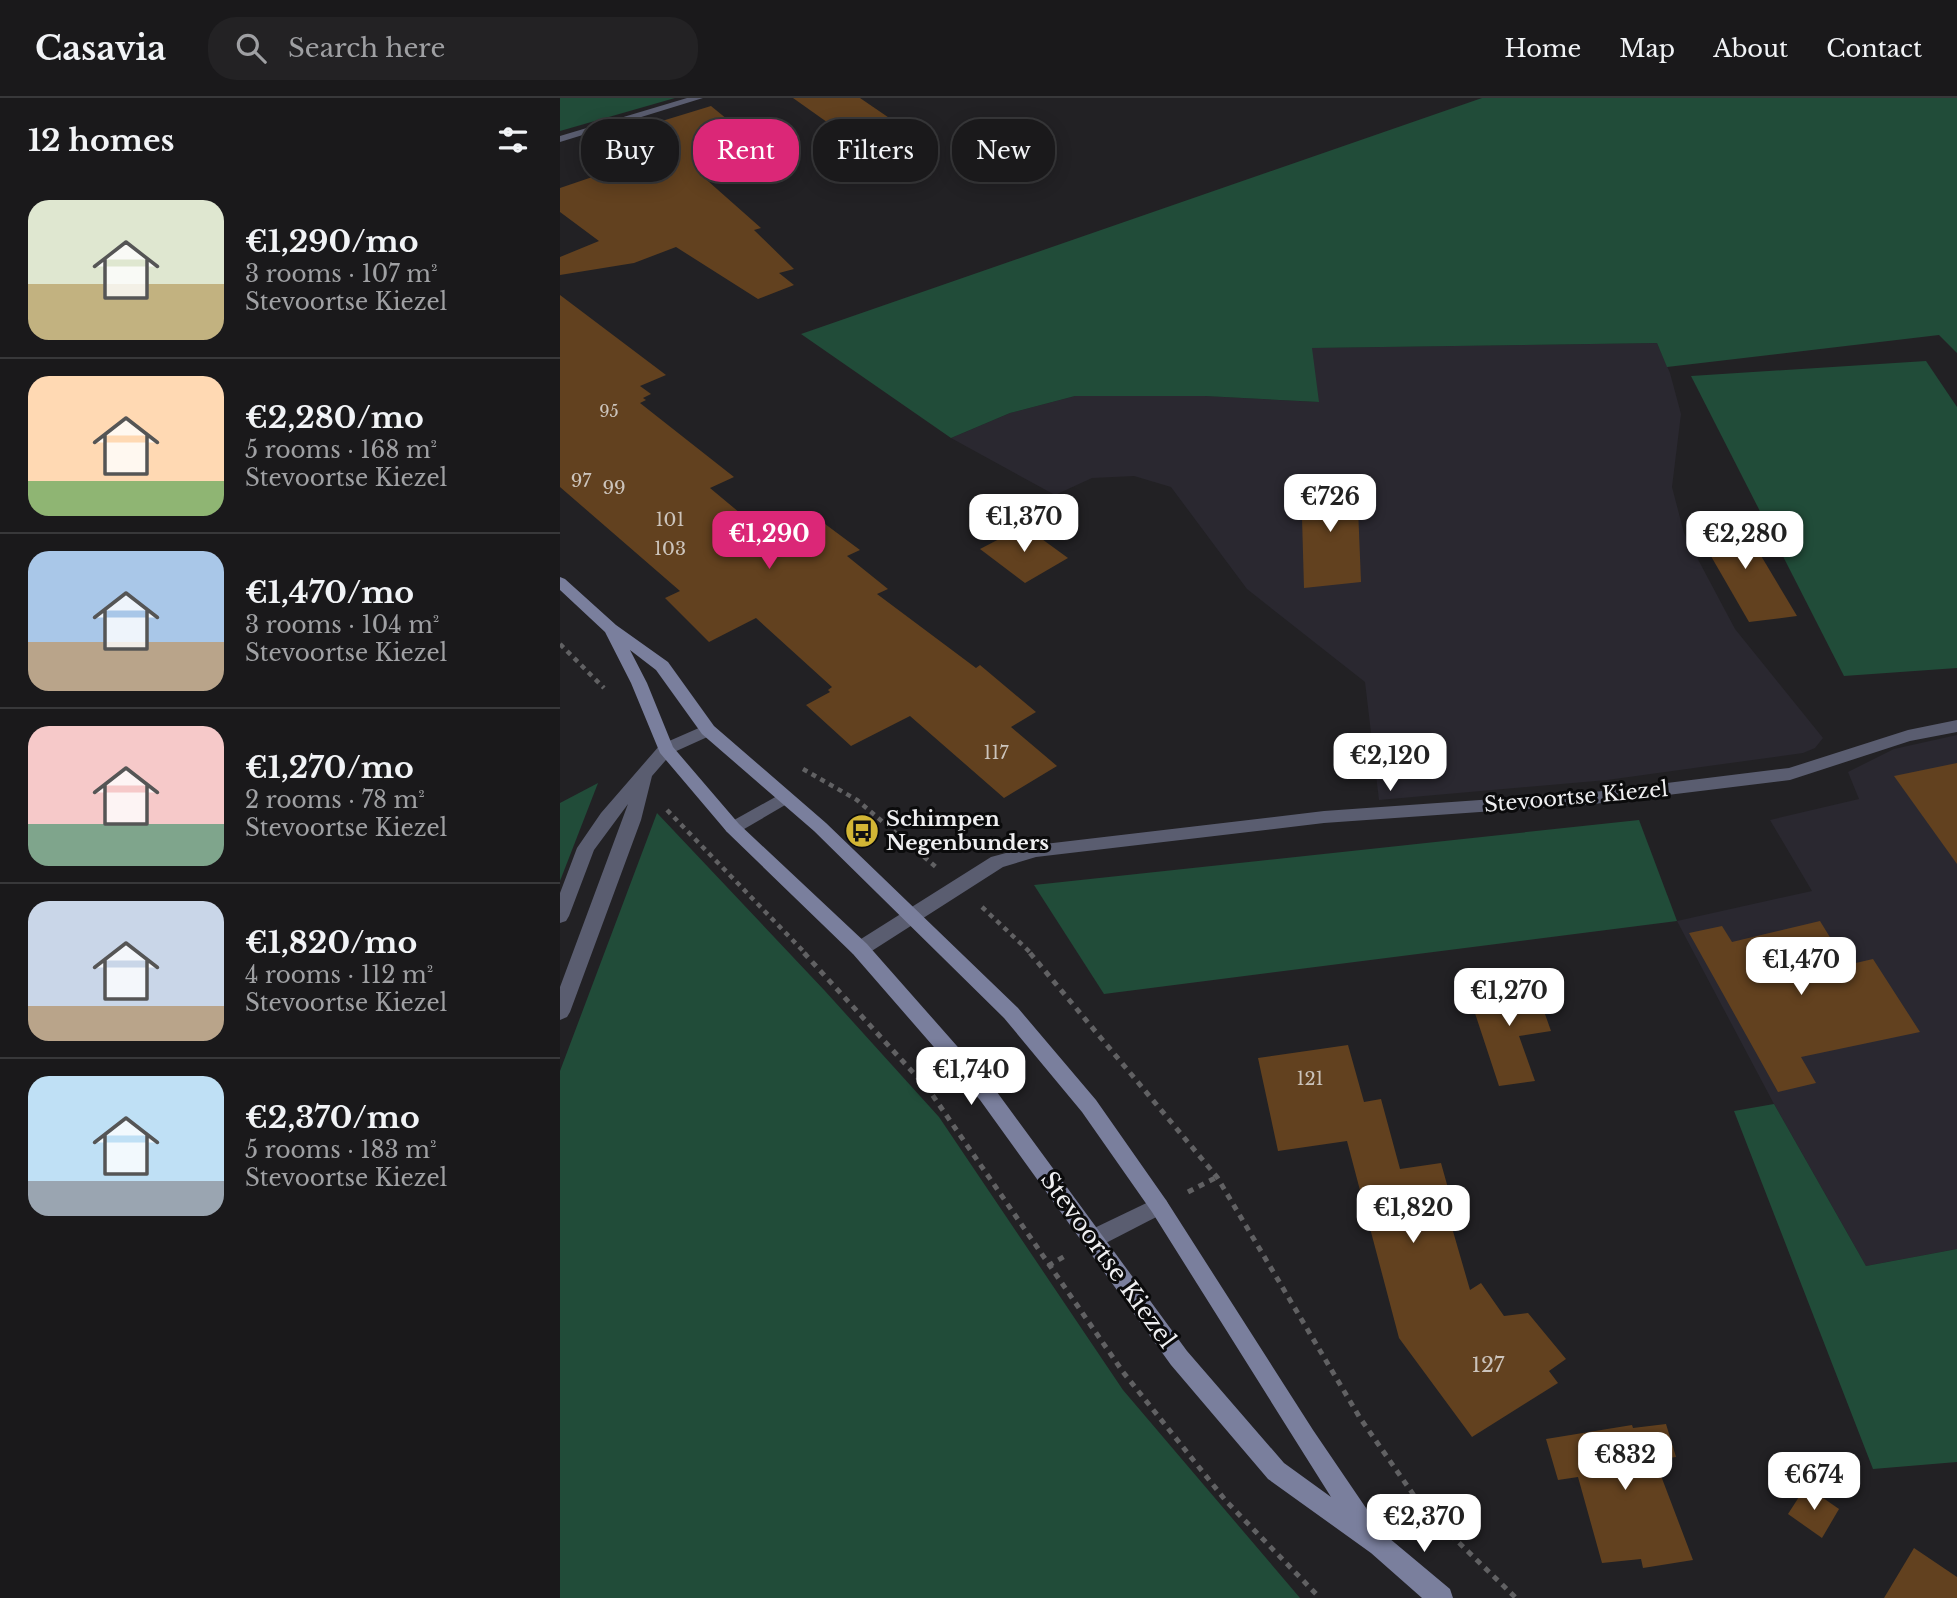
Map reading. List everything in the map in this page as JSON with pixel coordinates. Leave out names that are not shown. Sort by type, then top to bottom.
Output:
[{"type":"main road","name":"Stevoortse Kiezel","points":[[560,582],[611,629],[662,666],[708,730],[786,797],[913,915],[1011,1013],[1089,1106],[1159,1206],[1305,1438],[1379,1545]]},
{"type":"main road","name":"Stevoortse Kiezel","points":[[611,629],[639,683],[666,749],[733,828],[860,950],[987,1094],[1179,1358],[1276,1471],[1379,1545],[1441,1598]]},
{"type":"street","points":[[560,139],[698,98]]},
{"type":"street","name":"Stevoortse Kiezel","points":[[860,950],[997,862],[1036,850],[1324,817],[1594,798],[1790,774],[1908,736],[1957,726]]},
{"type":"street","points":[[560,916],[586,848],[607,817],[666,749],[708,730]]},
{"type":"street","points":[[560,1012],[632,820],[644,777]]},
{"type":"street","points":[[733,828],[786,797]]},
{"type":"street","points":[[1093,1239],[1159,1206]]},
{"type":"path","points":[[560,644],[606,689],[611,699]]},
{"type":"path","points":[[644,777],[672,817],[824,973],[929,1090],[1123,1372],[1226,1501],[1320,1598]]},
{"type":"shaded area","points":[[1657,343],[1670,373],[1681,414],[1672,487],[1684,533],[1735,629],[1823,738],[1815,748],[1803,753],[1607,780],[1379,800],[1365,682],[1247,589],[1171,487],[1134,476],[1092,478],[1055,495],[951,438],[1010,413],[1075,396],[1205,396],[1318,402],[1311,348]]},
{"type":"shaded area","points":[[1957,735],[1957,1249],[1866,1266],[1774,1104],[1677,921],[1812,891],[1770,820],[1859,799],[1848,772],[1894,749]]},
{"type":"green space","points":[[560,98],[675,98],[602,119],[581,119],[581,125],[560,131]]},
{"type":"green space","points":[[1482,98],[1957,98],[1957,353],[1939,335],[1667,367],[1657,343],[1312,348],[1319,402],[1205,396],[1075,396],[1010,413],[951,438],[801,334]]},
{"type":"green space","points":[[1926,361],[1957,407],[1957,668],[1844,676],[1691,376]]},
{"type":"green space","points":[[598,783],[560,881],[560,803]]},
{"type":"green space","points":[[657,813],[825,991],[939,1117],[1123,1390],[1300,1598],[560,1598],[560,1071]]},
{"type":"green space","points":[[1639,820],[1677,921],[1104,994],[1034,885]]},
{"type":"green space","points":[[1774,1104],[1866,1266],[1957,1249],[1957,1462],[1873,1469],[1734,1111]]},
{"type":"building","points":[[793,98],[860,98],[891,119],[823,119]]},
{"type":"building","points":[[711,106],[727,119],[693,119],[693,182],[709,182],[761,228],[754,230],[794,269],[779,273],[794,285],[758,299],[676,247],[634,263],[560,275],[560,257],[599,241],[560,212],[560,188],[581,181],[679,182],[679,119],[668,119]]},
{"type":"building","points":[[560,295],[666,375],[640,386],[651,394],[640,403],[734,477],[710,488],[776,543],[821,521],[860,550],[847,556],[888,589],[877,594],[976,668],[980,665],[1036,712],[1011,727],[1057,766],[1004,798],[910,716],[851,746],[806,705],[830,692],[828,690],[832,687],[756,618],[709,642],[665,598],[680,591],[560,487]]},
{"type":"building","points":[[1301,482],[1357,483],[1361,582],[1304,588]]},
{"type":"building","points":[[1739,519],[1797,616],[1749,622],[1693,525]]},
{"type":"building","points":[[1024,526],[1068,558],[1025,583],[980,549]]},
{"type":"building","points":[[1957,763],[1957,864],[1894,776]]},
{"type":"building","points":[[1820,921],[1847,965],[1873,959],[1920,1032],[1801,1057],[1816,1083],[1778,1092],[1689,933],[1722,926],[1732,942]]},
{"type":"building","points":[[1534,983],[1551,1031],[1519,1036],[1535,1081],[1499,1086],[1468,992]]},
{"type":"building","points":[[1348,1045],[1364,1102],[1381,1099],[1400,1169],[1441,1163],[1453,1206],[1446,1207],[1470,1290],[1481,1283],[1504,1316],[1528,1313],[1566,1359],[1549,1371],[1558,1383],[1472,1437],[1399,1338],[1347,1141],[1278,1151],[1258,1058]]},
{"type":"building","points":[[1666,1424],[1676,1457],[1655,1460],[1693,1560],[1643,1568],[1641,1559],[1602,1563],[1578,1477],[1558,1480],[1546,1439],[1632,1425],[1633,1428]]},
{"type":"building","points":[[1806,1486],[1839,1509],[1822,1538],[1788,1514]]},
{"type":"building","points":[[1914,1548],[1957,1577],[1957,1598],[1884,1598]]},
{"type":"place","name":"Schimpen Negenbunders","points":[[862,831]]}]
